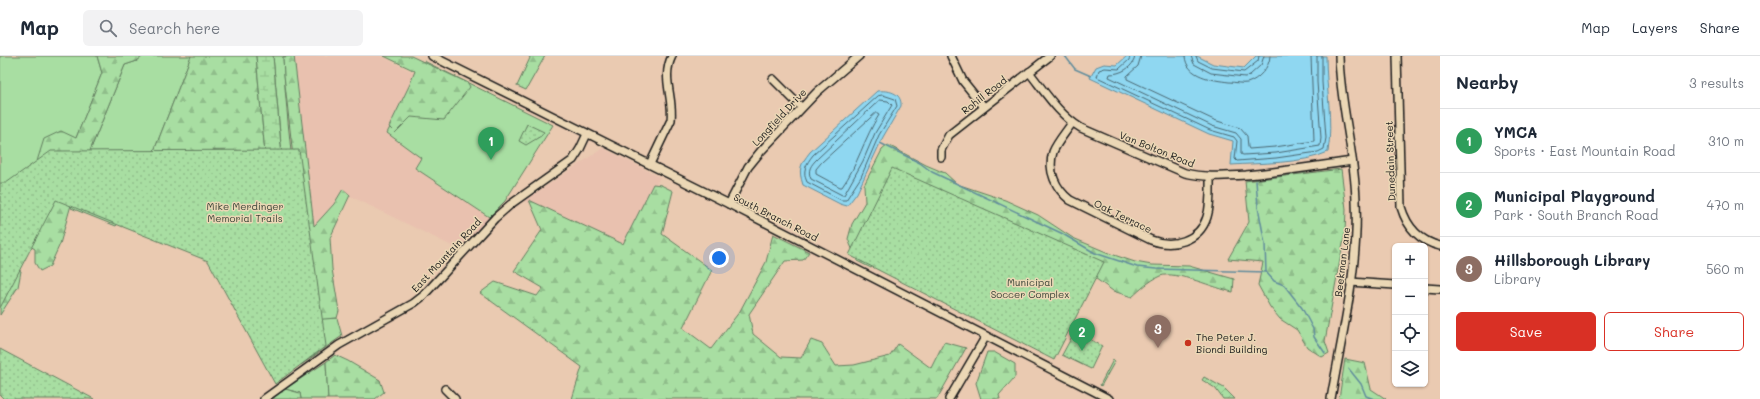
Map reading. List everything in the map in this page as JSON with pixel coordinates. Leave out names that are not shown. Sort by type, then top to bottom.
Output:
[{"type":"street","name":"South Branch Road","points":[[432,56],[729,204],[1109,399]]},
{"type":"street","points":[[650,164],[671,120],[672,112],[666,73],[672,56]]},
{"type":"street","points":[[951,56],[960,76],[984,107]]},
{"type":"street","name":"Rohill Road","points":[[941,156],[941,150],[949,136],[1050,56]]},
{"type":"street","name":"Beekman Lane","points":[[1330,399],[1357,234],[1356,200],[1352,161],[1342,98],[1339,56]]},
{"type":"street","name":"Dunedain Street","points":[[1397,56],[1401,207],[1404,218],[1410,228],[1419,237],[1432,244],[1440,246]]},
{"type":"street","name":"Longfield Drive","points":[[729,204],[751,163],[816,92],[856,57]]},
{"type":"street","name":"Van Bolton Road","points":[[1030,72],[1059,110],[1072,123],[1185,173],[1210,177],[1282,171],[1352,161]]},
{"type":"street","points":[[773,79],[802,107]]},
{"type":"street","name":"Oak Terrace","points":[[1072,123],[1058,144],[1052,160],[1053,177],[1060,190],[1070,200],[1150,240],[1159,243],[1178,243],[1196,234],[1202,227],[1208,214],[1210,177]]},
{"type":"street","name":"East Mountain Road","points":[[264,399],[339,345],[414,303],[423,296],[495,218],[511,204],[573,160],[587,134]]},
{"type":"street","points":[[1350,282],[1392,285]]},
{"type":"street","points":[[1428,288],[1440,289]]},
{"type":"street","points":[[949,399],[986,336]]},
{"type":"street","points":[[444,389],[455,399]]},
{"type":"shaded area","points":[[293,56],[381,56],[417,74],[422,158],[415,168],[489,217],[458,249],[344,193],[313,229]]},
{"type":"shaded area","points":[[603,148],[660,177],[624,245],[524,201]]},
{"type":"green space","points":[[0,56],[97,56],[102,73],[76,138],[32,210],[0,221]]},
{"type":"green space","points":[[97,56],[143,56],[137,61],[125,65],[78,180],[60,244],[50,266],[40,271],[35,263],[35,249],[20,240],[38,158],[44,139],[61,131],[76,138],[102,73]]},
{"type":"green space","points":[[143,56],[191,56],[133,205],[116,226],[71,208],[78,180],[125,65],[137,61]]},
{"type":"green space","points":[[191,56],[256,56],[277,283],[235,280],[133,205]]},
{"type":"green space","points":[[256,56],[273,56],[295,303],[277,283]]},
{"type":"green space","points":[[273,56],[290,56],[283,57],[285,90],[291,156],[311,319],[337,318],[342,336],[301,365]]},
{"type":"green space","points":[[294,56],[314,226],[334,204],[343,189],[350,195],[330,238],[332,269],[339,311],[337,318],[311,320],[284,75],[283,57]]},
{"type":"green space","points":[[384,56],[411,56],[468,83],[470,87],[444,120],[411,117],[395,133],[389,127],[415,71]]},
{"type":"green space","points":[[529,56],[545,56],[526,90],[517,86],[530,58]]},
{"type":"green space","points":[[424,61],[553,125],[505,201],[489,217],[415,168],[421,158],[387,133]]},
{"type":"green space","points":[[527,124],[544,132],[541,136],[526,145],[519,141]]},
{"type":"green space","points":[[888,145],[945,173],[957,184],[1005,200],[1038,215],[1073,238],[1111,254],[1135,262],[1152,265],[1189,266],[1234,279],[1233,292],[1186,278],[1167,275],[1160,276],[1152,280],[1132,297],[1113,291],[1092,276],[876,264],[871,268],[857,261],[848,239],[852,224],[865,202],[864,185],[882,150]]},
{"type":"green space","name":"Mike Merdinger Memorial Trails","points":[[299,150],[326,346],[275,384],[208,261],[56,200],[0,308],[0,183],[6,183],[51,151]]},
{"type":"green space","name":"Municipal Soccer Complex","points":[[892,168],[1104,262],[1054,360],[849,255]]},
{"type":"green space","points":[[1341,169],[1346,209],[1345,233],[1325,341],[1329,353],[1322,357],[1307,347],[1297,330],[1280,319],[1270,307],[1258,285],[1263,262],[1228,259],[1249,222],[1245,181]]},
{"type":"green space","points":[[653,184],[661,185],[673,191],[662,234],[712,270],[683,328],[711,349],[740,311],[766,262],[773,234],[809,252],[803,260],[785,261],[749,314],[753,334],[781,357],[801,358],[811,340],[822,344],[836,366],[854,365],[890,356],[898,344],[931,368],[944,342],[966,348],[937,399],[572,399],[582,367],[480,293],[495,282],[537,296],[543,288],[514,271],[542,230],[529,200],[623,244]]},
{"type":"green space","points":[[0,254],[5,264],[21,271],[18,287],[0,315]]},
{"type":"green space","points":[[1075,331],[1102,346],[1091,369],[1062,355]]},
{"type":"green space","points":[[0,349],[94,399],[4,399],[0,395]]},
{"type":"green space","points":[[987,352],[994,352],[1015,364],[1015,377],[999,395],[1000,399],[981,399],[976,383]]},
{"type":"green space","points":[[335,355],[380,380],[384,392],[375,399],[328,399],[326,362]]},
{"type":"green space","points":[[1345,359],[1365,363],[1371,389],[1386,399],[1339,399]]},
{"type":"green space","points":[[1113,360],[1115,361],[1101,386],[1100,385]]},
{"type":"green space","points":[[326,362],[328,399],[301,399],[300,393],[285,389]]},
{"type":"green space","points":[[1204,377],[1224,388],[1235,399],[1223,399],[1215,388],[1202,380]]},
{"type":"green space","points":[[285,389],[300,393],[301,399],[272,399]]},
{"type":"water","points":[[1127,56],[1197,56],[1213,64],[1244,68],[1256,56],[1326,56],[1330,116],[1328,152],[1318,156],[1294,161],[1231,165],[1233,141],[1209,134],[1090,78],[1096,67],[1104,64],[1117,65]]},
{"type":"water","points":[[877,91],[894,93],[901,101],[901,106],[883,137],[857,193],[847,206],[840,204],[803,185],[800,171],[804,160],[810,152]]},
{"type":"waterway","points":[[1065,56],[1075,69],[1091,76]]},
{"type":"waterway","points":[[880,143],[920,163],[932,172],[1061,233],[1095,253],[1137,267],[1156,269],[1266,272],[1274,281],[1284,285],[1302,308],[1313,329],[1314,337],[1325,353]]},
{"type":"waterway","points":[[1256,181],[1258,207],[1265,244],[1266,272]]},
{"type":"waterway","points":[[1349,369],[1361,384],[1366,396],[1374,399]]},
{"type":"place","name":"YMCA","points":[[491,160]]},
{"type":"place","name":"The Peter J. Biondi Building","points":[[1188,343]]},
{"type":"place","name":"Hillsborough Library","points":[[1158,348]]},
{"type":"place","name":"Municipal Playground","points":[[1082,351]]}]
